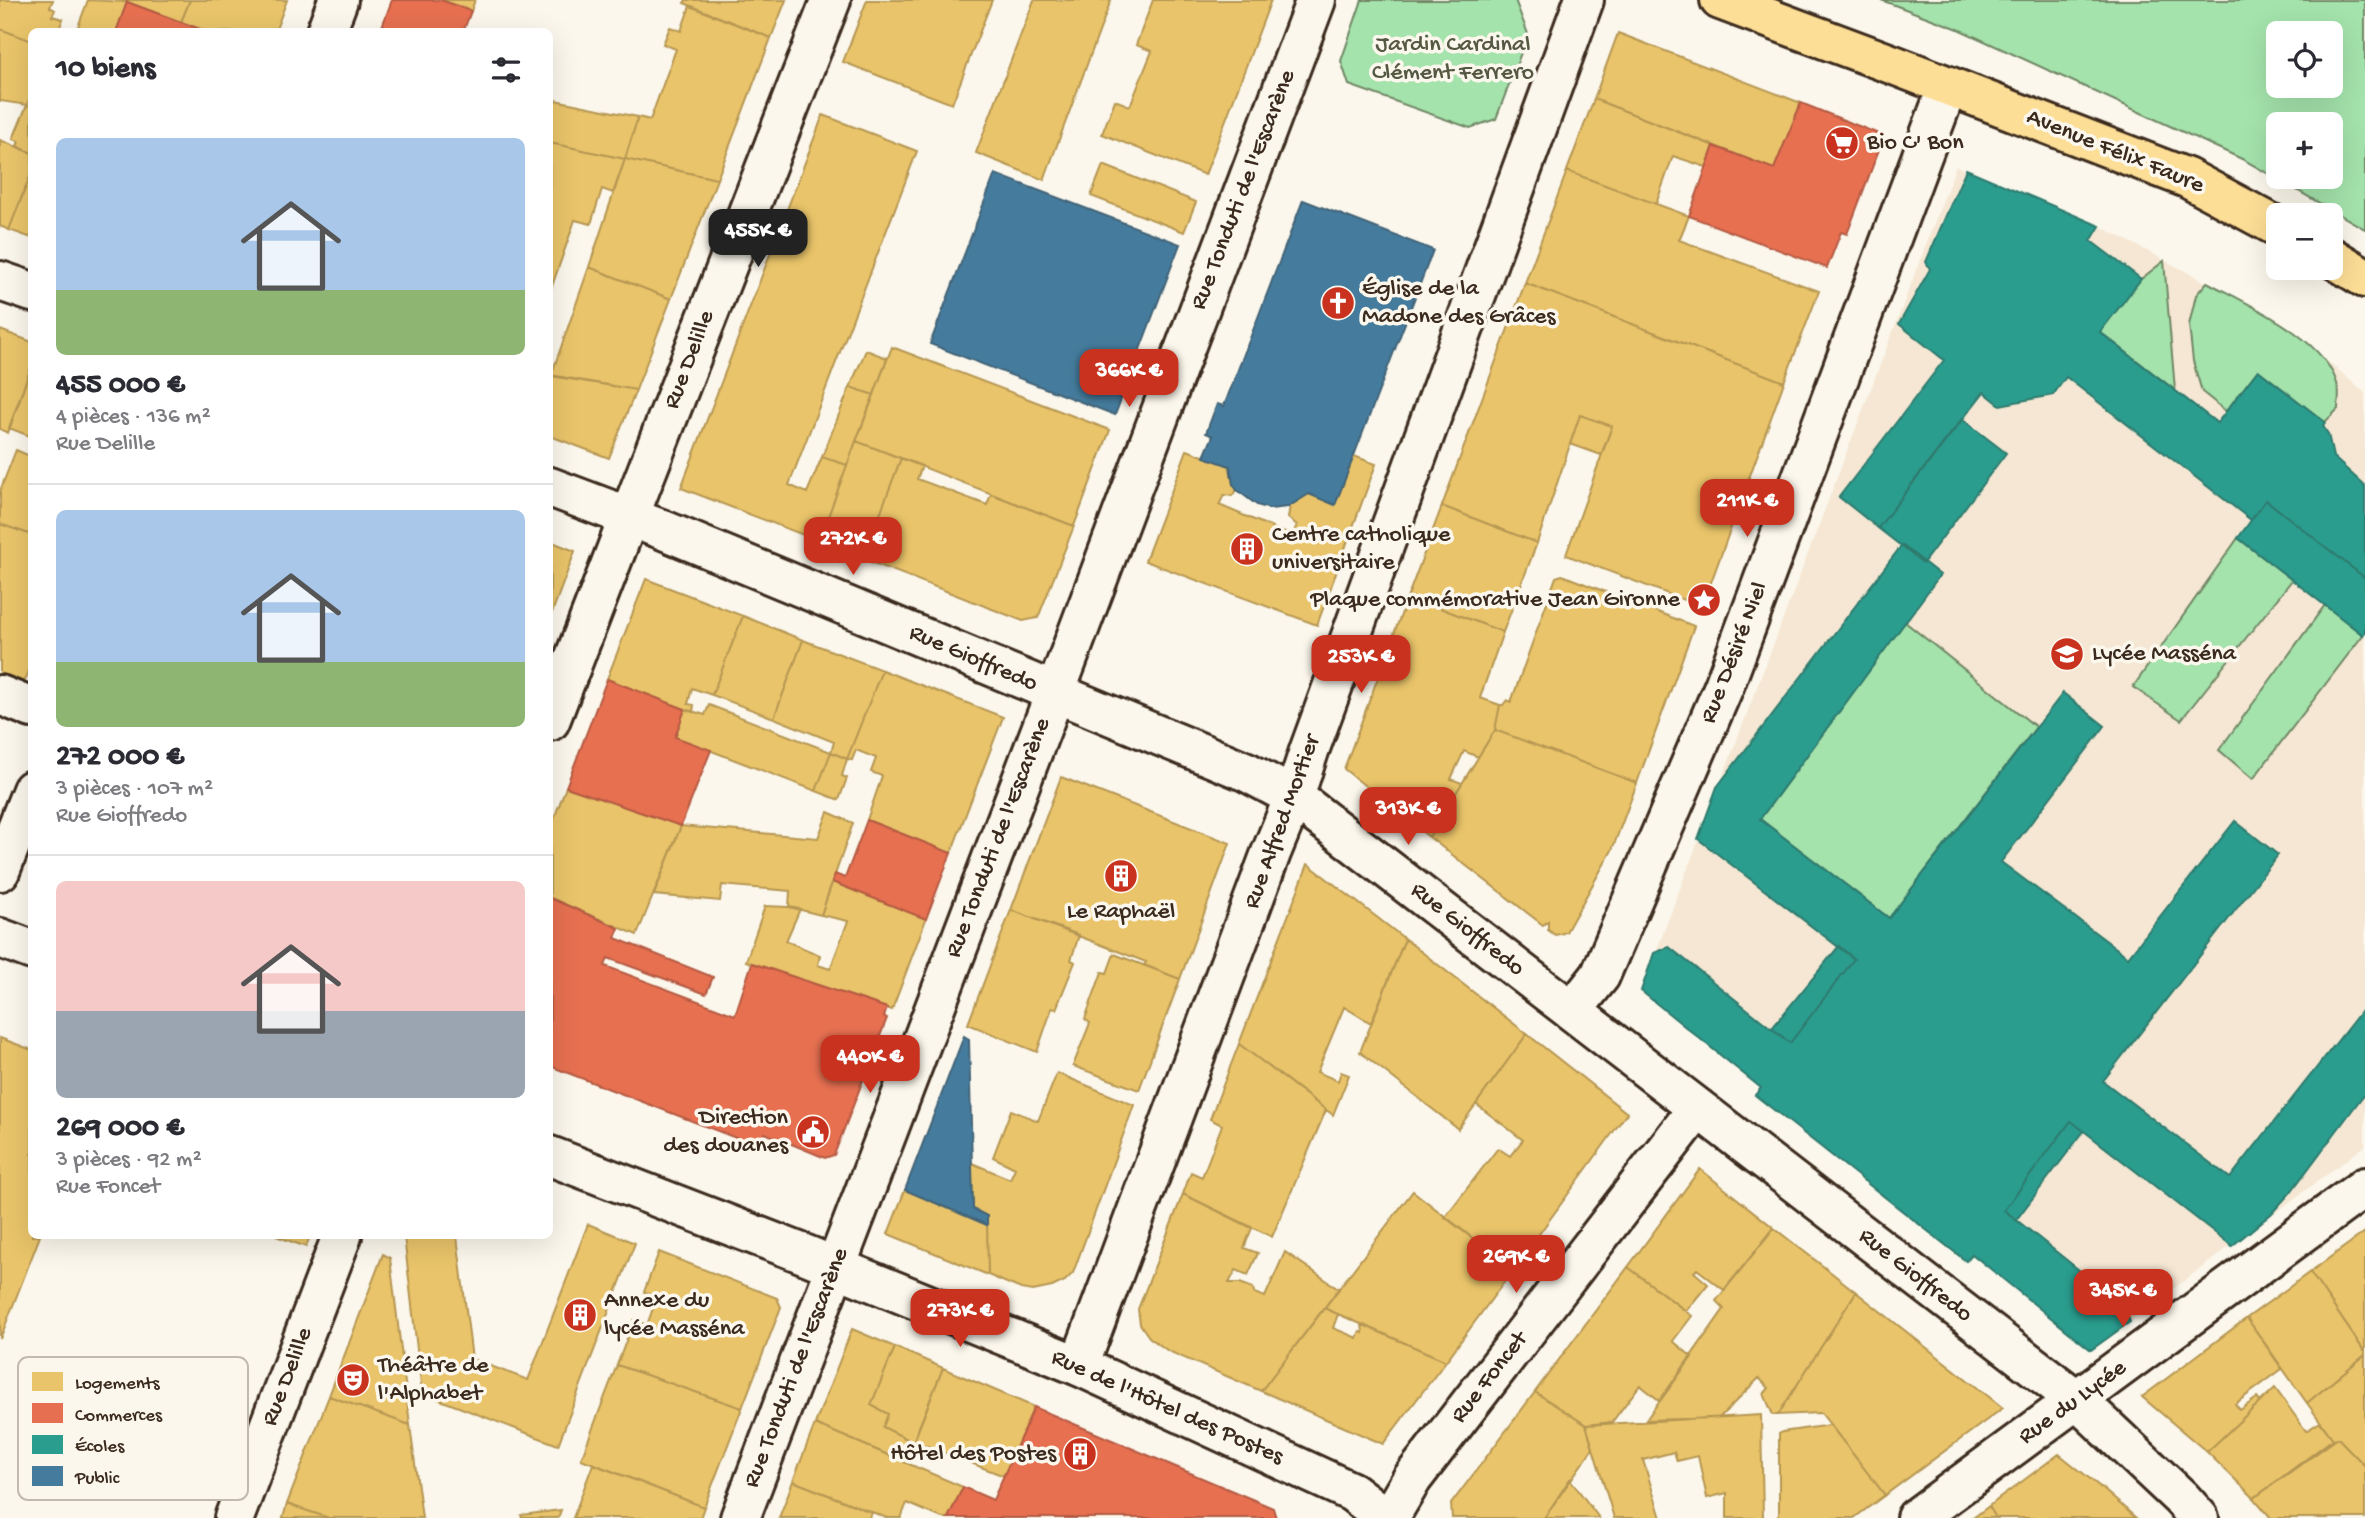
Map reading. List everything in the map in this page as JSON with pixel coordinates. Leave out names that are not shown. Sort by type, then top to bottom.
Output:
[{"type":"main road","name":"Avenue Félix Faure","points":[[1720,0],[2188,178],[2266,220]]},
{"type":"main road","points":[[2343,264],[2365,278]]},
{"type":"street","points":[[328,28],[338,0]]},
{"type":"street","name":"Rue Delille","points":[[553,713],[831,0]]},
{"type":"street","name":"Rue Tonduti de l'Escarène","points":[[740,1518],[1316,0]]},
{"type":"street","name":"Rue Alfred Mortier","points":[[1079,1366],[1294,797],[1584,0]]},
{"type":"street","name":"Rue Désiré Niel","points":[[1572,1011],[1600,976],[1724,686],[1948,86]]},
{"type":"street","points":[[0,281],[28,291]]},
{"type":"street","name":"Rue Gioffredo","points":[[553,488],[1247,772],[1294,797],[2077,1400],[2199,1518]]},
{"type":"street","points":[[0,695],[28,706]]},
{"type":"street","points":[[0,871],[28,800]]},
{"type":"street","points":[[0,938],[28,948]]},
{"type":"street","name":"Rue Foncet","points":[[1388,1518],[1412,1479],[1698,1108]]},
{"type":"street","name":"Rue de l'Hôtel des Postes","points":[[553,1157],[836,1266],[1079,1366],[1352,1492],[1388,1518]]},
{"type":"street","name":"Rue du Lycée","points":[[1916,1518],[2365,1187]]},
{"type":"street","name":"Rue Delille","points":[[248,1481],[341,1239]]},
{"type":"street","name":"Rue Delille","points":[[234,1518],[241,1500]]},
{"type":"shaded area","name":"Lycée Masséna","points":[[1956,166],[2100,226],[2283,323],[2365,393],[2365,1146],[2091,1350],[1972,1254],[1966,1261],[1755,1095],[1761,1087],[1641,991]]},
{"type":"green space","name":"Jardin Cardinal Clément Ferrero","points":[[1362,0],[1515,0],[1528,34],[1496,119],[1470,128],[1349,85],[1341,61]]},
{"type":"green space","points":[[1881,0],[2365,0],[2365,229],[2343,216],[2343,203],[2319,203],[2295,189],[2343,189],[2343,112],[2266,112],[2266,173],[1956,28]]},
{"type":"green space","points":[[2164,261],[2175,390],[2100,332],[2141,279]]},
{"type":"green space","points":[[2207,282],[2264,312],[2303,338],[2319,353],[2331,370],[2339,392],[2338,409],[2325,422],[2258,370],[2226,411],[2202,392],[2193,361],[2189,325],[2196,295]]},
{"type":"green space","points":[[2238,538],[2292,580],[2181,720],[2133,687]]},
{"type":"green space","points":[[2325,605],[2363,635],[2253,779],[2219,750]]},
{"type":"green space","points":[[1905,622],[2036,727],[1889,918],[1760,819]]},
{"type":"building: Logements","points":[[0,0],[53,0],[50,7],[55,10],[52,16],[63,19],[60,28],[28,28],[28,40],[0,29]]},
{"type":"building: Logements","points":[[88,0],[127,2],[117,28],[78,28]]},
{"type":"building: Logements","points":[[122,0],[190,0],[181,22]]},
{"type":"building: Logements","points":[[190,0],[287,0],[276,28],[197,28],[181,22]]},
{"type":"building: Logements","points":[[441,0],[475,0],[471,11]]},
{"type":"building: Logements","points":[[686,0],[786,0],[771,38],[684,3]]},
{"type":"building: Logements","points":[[867,0],[992,0],[952,104],[843,62]]},
{"type":"building: Logements","points":[[1034,0],[1111,0],[1044,180],[976,153]]},
{"type":"building: Logements","points":[[1153,0],[1271,0],[1205,175],[1102,134],[1115,100],[1130,106],[1152,51],[1136,45]]},
{"type":"building: Logements","points":[[690,6],[771,38],[717,179],[625,159],[638,117],[650,120],[676,49],[663,44],[670,27],[681,31]]},
{"type":"building: Logements","points":[[0,29],[28,40],[28,103],[27,105],[0,101]]},
{"type":"building: Logements","points":[[1618,33],[1801,103],[1774,169],[1594,99]]},
{"type":"building: Logements","points":[[1594,99],[1714,146],[1706,167],[1673,156],[1656,204],[1567,171]]},
{"type":"building: Logements","points":[[553,100],[638,117],[625,159],[553,144]]},
{"type":"building: Logements","points":[[28,105],[28,151],[17,146],[19,141],[13,139]]},
{"type":"building: Logements","points":[[823,115],[917,151],[789,485],[807,493],[822,457],[847,465],[819,541],[681,488]]},
{"type":"building: Logements","points":[[0,140],[28,151],[28,181],[9,230],[0,226]]},
{"type":"building: Logements","points":[[553,144],[625,159],[613,193],[602,189],[591,224],[575,220],[553,283]]},
{"type":"building: Logements","points":[[625,159],[717,179],[671,299],[589,267]]},
{"type":"building: Logements","points":[[1103,165],[1196,202],[1184,232],[1091,196]]},
{"type":"building: Logements","points":[[1567,171],[1689,216],[1679,240],[1819,291],[1784,382],[1525,283]]},
{"type":"building: Logements","points":[[28,181],[28,237],[9,230]]},
{"type":"building: Logements","points":[[589,267],[671,299],[636,390],[553,376]]},
{"type":"building: Logements","points":[[1525,283],[1784,382],[1702,607],[1566,555],[1612,426],[1580,415],[1537,543],[1442,506]]},
{"type":"building: Logements","points":[[0,330],[28,340],[28,376],[8,433],[0,429]]},
{"type":"building: Logements","points":[[892,347],[1110,430],[1074,526],[856,441]]},
{"type":"building: Logements","points":[[866,350],[887,358],[874,395],[850,387]]},
{"type":"building: Logements","points":[[28,375],[28,435],[9,428]]},
{"type":"building: Logements","points":[[553,376],[636,390],[609,458],[553,437]]},
{"type":"building: Logements","points":[[850,387],[874,395],[847,465],[822,457]]},
{"type":"building: Logements","points":[[1580,415],[1612,426],[1601,455],[1570,444]]},
{"type":"building: Logements","points":[[856,441],[901,458],[863,559],[819,541]]},
{"type":"building: Logements","points":[[16,450],[28,455],[28,534],[0,524],[0,491]]},
{"type":"building: Logements","name":"Centre catholique universitaire","points":[[1187,450],[1230,466],[1233,484],[1237,490],[1232,496],[1224,495],[1219,505],[1292,536],[1297,525],[1288,518],[1290,505],[1309,494],[1335,505],[1354,456],[1376,464],[1317,625],[1145,561]]},
{"type":"building: Logements","points":[[901,458],[922,466],[917,479],[987,505],[991,494],[1074,526],[1038,618],[1023,621],[863,559]]},
{"type":"building: Logements","points":[[1442,506],[1537,543],[1503,632],[1408,596]]},
{"type":"building: Logements","points":[[0,524],[28,534],[28,674],[24,683],[0,673]]},
{"type":"building: Logements","points":[[553,542],[575,551],[553,610]]},
{"type":"building: Logements","points":[[1562,575],[1694,626],[1637,783],[1495,730],[1500,705],[1507,700],[1511,702],[1556,577]]},
{"type":"building: Logements","points":[[646,579],[743,616],[712,695],[692,688],[688,704],[694,705],[693,712],[607,679]]},
{"type":"building: Logements","points":[[1408,596],[1503,632],[1480,698],[1500,705],[1495,730],[1478,757],[1464,751],[1451,779],[1462,783],[1429,837],[1344,769]]},
{"type":"building: Logements","points":[[743,616],[803,640],[774,718],[712,695]]},
{"type":"building: Logements","points":[[803,640],[882,670],[847,759],[831,752],[834,742],[774,718]]},
{"type":"building: Logements","points":[[882,670],[1003,717],[951,853],[867,820],[882,776],[871,772],[876,758],[856,750],[852,760],[847,759]]},
{"type":"building: Logements","points":[[709,705],[831,752],[816,791],[675,737],[685,709],[705,715]]},
{"type":"building: Logements","points":[[1495,730],[1637,783],[1612,850],[1566,932],[1555,935],[1548,930],[1548,921],[1543,925],[1429,837]]},
{"type":"building: Logements","points":[[831,752],[847,759],[842,776],[847,778],[839,800],[816,791]]},
{"type":"building: Logements","name":"Le Raphaël","points":[[1061,777],[1230,843],[1180,979],[1144,965],[1146,962],[1011,910]]},
{"type":"building: Logements","points":[[566,787],[681,826],[637,935],[553,899],[553,821]]},
{"type":"building: Logements","points":[[828,812],[853,823],[821,915],[789,907],[790,891],[722,885],[720,901],[654,895],[681,826],[818,838]]},
{"type":"building: Logements","points":[[1308,864],[1405,939],[1371,1023],[1344,1007],[1317,1072],[1338,1081],[1341,1072],[1349,1075],[1333,1115],[1239,1044]]},
{"type":"building: Logements","points":[[832,882],[926,919],[892,1010],[746,961],[765,906],[789,907],[800,909],[786,941],[820,955],[818,965],[830,969],[848,921],[821,915]]},
{"type":"building: Logements","points":[[1011,910],[1079,935],[1071,960],[1075,962],[1056,1009],[1052,1008],[1037,1052],[968,1024]]},
{"type":"building: Logements","points":[[1405,939],[1527,1034],[1458,1129],[1360,1052]]},
{"type":"building: Logements","points":[[1114,954],[1180,979],[1139,1090],[1073,1066],[1090,1023],[1085,1019],[1102,972],[1107,973]]},
{"type":"building: Logements","points":[[1527,1034],[1627,1113],[1513,1270],[1445,1217],[1498,1148],[1510,1156],[1523,1140],[1476,1104]]},
{"type":"building: Logements","points":[[0,1038],[28,1048],[28,1239],[39,1239],[0,1339]]},
{"type":"building: Logements","points":[[1239,1044],[1326,1110],[1272,1237],[1183,1194],[1191,1172],[1202,1177],[1222,1125],[1210,1119]]},
{"type":"building: Logements","points":[[1057,1073],[1134,1105],[1073,1273],[1065,1281],[1052,1287],[1033,1291],[1021,1289],[988,1275],[987,1216],[973,1209],[972,1163],[1010,1179],[1015,1168],[993,1157],[1011,1110],[1038,1121]]},
{"type":"building: Logements","points":[[1700,1169],[1774,1228],[1724,1290],[1697,1269],[1694,1272],[1708,1284],[1686,1311],[1628,1267]]},
{"type":"building: Logements","points":[[905,1190],[987,1225],[988,1275],[888,1234]]},
{"type":"building: Logements","points":[[1413,1191],[1513,1270],[1446,1361],[1324,1308]]},
{"type":"building: Logements","points":[[1183,1194],[1252,1228],[1244,1248],[1258,1253],[1248,1275],[1236,1270],[1229,1283],[1240,1283],[1253,1288],[1254,1293],[1265,1297],[1285,1252],[1339,1289],[1261,1391],[1168,1351],[1149,1337],[1140,1324],[1138,1309]]},
{"type":"building: Logements","name":"Annexe du lycée Masséna","points":[[588,1224],[635,1243],[558,1445],[422,1393],[404,1239],[457,1239],[472,1359],[528,1380]]},
{"type":"building: Logements","points":[[1774,1228],[1856,1292],[1778,1415],[1773,1415],[1764,1394],[1769,1388],[1759,1378],[1719,1418],[1646,1420],[1724,1309],[1716,1301]]},
{"type":"building: Logements","points":[[2365,1232],[2365,1351],[2364,1351],[2310,1272]]},
{"type":"building: Logements","points":[[284,1239],[309,1239],[306,1247]]},
{"type":"building: Logements","points":[[659,1252],[777,1298],[781,1307],[742,1408],[617,1365],[634,1320],[647,1325],[657,1297],[644,1292]]},
{"type":"building: Logements","points":[[383,1254],[390,1258],[410,1425],[329,1396]]},
{"type":"building: Logements","points":[[1628,1267],[1692,1316],[1673,1341],[1692,1357],[1660,1401],[1640,1385],[1612,1422],[1586,1425],[1535,1392]]},
{"type":"building: Logements","points":[[2310,1272],[2365,1355],[2307,1403],[2247,1318]]},
{"type":"building: Logements","points":[[1856,1292],[2003,1408],[1885,1495],[1821,1413],[1778,1415]]},
{"type":"building: Logements","points":[[1324,1308],[1338,1314],[1333,1328],[1357,1338],[1360,1332],[1363,1333],[1362,1324],[1446,1361],[1383,1444],[1261,1391]]},
{"type":"building: Logements","points":[[2247,1318],[2282,1369],[2235,1404],[2240,1410],[2257,1398],[2260,1402],[2207,1452],[2142,1397]]},
{"type":"building: Logements","points":[[852,1329],[895,1347],[871,1405],[888,1414],[883,1427],[913,1442],[905,1462],[815,1424]]},
{"type":"building: Logements","points":[[895,1347],[943,1368],[913,1442],[883,1427],[888,1414],[871,1405]]},
{"type":"building: Logements","points":[[2365,1355],[2365,1466],[2338,1438],[2333,1439],[2307,1403]]},
{"type":"building: Logements","points":[[617,1365],[742,1408],[704,1507],[581,1459]]},
{"type":"building: Logements","points":[[943,1368],[1034,1407],[1004,1476],[914,1441]]},
{"type":"building: Logements","points":[[2275,1388],[2306,1431],[2320,1422],[2333,1439],[2254,1498],[2207,1452]]},
{"type":"building: Logements","points":[[1535,1392],[1586,1425],[1593,1448],[1544,1518],[1452,1518],[1451,1504]]},
{"type":"building: Logements","points":[[329,1396],[410,1425],[422,1518],[329,1518],[287,1504]]},
{"type":"building: Logements","points":[[1761,1415],[1763,1518],[1727,1518],[1727,1493],[1707,1498],[1698,1456],[1677,1461],[1674,1452],[1643,1460],[1661,1518],[1614,1518],[1586,1425]]},
{"type":"building: Logements","points":[[815,1424],[963,1487],[948,1518],[907,1503],[901,1518],[887,1518],[793,1481]]},
{"type":"building: Logements","points":[[1830,1425],[1885,1495],[1854,1518],[1779,1518],[1779,1434]]},
{"type":"building: Logements","points":[[2338,1438],[2365,1466],[2365,1518],[2271,1518],[2254,1498]]},
{"type":"building: Logements","points":[[2059,1454],[2136,1518],[1996,1518],[1989,1506]]},
{"type":"building: Logements","points":[[593,1464],[704,1507],[700,1518],[573,1518]]},
{"type":"building: Logements","points":[[1570,1479],[1599,1518],[1544,1518]]},
{"type":"building: Logements","points":[[793,1481],[871,1512],[869,1518],[779,1518]]},
{"type":"building: Logements","points":[[287,1504],[329,1518],[283,1518]]},
{"type":"building: Logements","points":[[1989,1506],[1996,1518],[1973,1518]]},
{"type":"building: Logements","points":[[561,1510],[558,1518],[522,1518],[521,1515]]},
{"type":"building: Commerces","points":[[392,0],[441,0],[471,11],[465,28],[382,28]]},
{"type":"building: Commerces","points":[[127,2],[197,28],[117,28]]},
{"type":"building: Commerces","points":[[1801,103],[1884,136],[1847,234],[1841,232],[1827,268],[1689,216],[1714,146],[1774,169]]},
{"type":"building: Commerces","points":[[607,679],[685,709],[675,737],[711,750],[681,826],[566,787]]},
{"type":"building: Commerces","points":[[867,820],[951,853],[926,919],[832,882],[835,874],[845,878]]},
{"type":"building: Commerces","points":[[553,899],[619,928],[615,938],[713,977],[706,994],[608,958],[605,966],[735,1015],[752,963],[887,1008],[884,1017],[887,1018],[834,1155],[825,1158],[765,1133],[759,1147],[553,1067]]},
{"type":"building: Commerces","name":"Hôtel des Postes","points":[[1034,1407],[1273,1508],[1276,1518],[948,1518],[963,1487],[993,1500]]},
{"type":"building: Écoles","points":[[1966,169],[2100,226],[2091,241],[2141,279],[2100,332],[2217,423],[2258,370],[2325,422],[2323,426],[2328,434],[2333,457],[2365,486],[2365,578],[2266,500],[2251,520],[2066,377],[2053,395],[2000,405],[1984,392],[1878,528],[1839,497],[1944,360],[1899,324],[1930,269],[1926,262]]},
{"type":"building: Écoles","points":[[1962,419],[2006,453],[1923,563],[1878,528]]},
{"type":"building: Écoles","points":[[2266,500],[2365,578],[2363,635],[2238,538]]},
{"type":"building: Écoles","points":[[1902,545],[1940,575],[1760,819],[1889,918],[2063,693],[2105,726],[2001,862],[2128,957],[2235,821],[2278,855],[2103,1081],[2230,1178],[2365,1006],[2365,1093],[2290,1193],[2271,1214],[2232,1246],[2071,1121],[2004,1210],[2124,1306],[2130,1322],[2091,1350],[1972,1254],[1966,1261],[1755,1095],[1761,1088],[1641,991],[1654,953],[1669,947],[1790,1043],[1854,959],[1698,839],[1717,787]]},
{"type":"building: Écoles","points":[[1839,946],[1854,959],[1790,1043],[1772,1028]]},
{"type":"building: Écoles","points":[[2071,1121],[2084,1131],[2016,1220],[2004,1210]]},
{"type":"building: Public","points":[[995,174],[1180,244],[1115,415],[930,344]]},
{"type":"building: Public","name":"Église de la Madone des Grâces","points":[[1303,200],[1433,250],[1335,505],[1309,494],[1288,507],[1270,509],[1257,505],[1237,490],[1233,484],[1230,466],[1204,457],[1213,436],[1206,433],[1217,404],[1224,406]]},
{"type":"building: Public","points":[[964,1036],[969,1039],[973,1209],[987,1216],[987,1225],[905,1190]]},
{"type":"place","name":"Bio C' Bon","points":[[1842,143]]},
{"type":"place","name":"Église de la Madone des Grâces","points":[[1338,303]]},
{"type":"place","name":"Centre catholique universitaire","points":[[1247,549]]},
{"type":"place","name":"Plaque commémorative Jean Gironne","points":[[1704,600]]},
{"type":"place","name":"Lycée Masséna","points":[[2067,654]]},
{"type":"place","name":"Le Raphaël","points":[[1121,876]]},
{"type":"place","name":"Direction des douanes","points":[[813,1132]]},
{"type":"place","name":"Annexe du lycée Masséna","points":[[580,1315]]},
{"type":"place","name":"Théâtre de l'Alphabet","points":[[353,1380]]},
{"type":"place","name":"Hôtel des Postes","points":[[1080,1454]]}]
